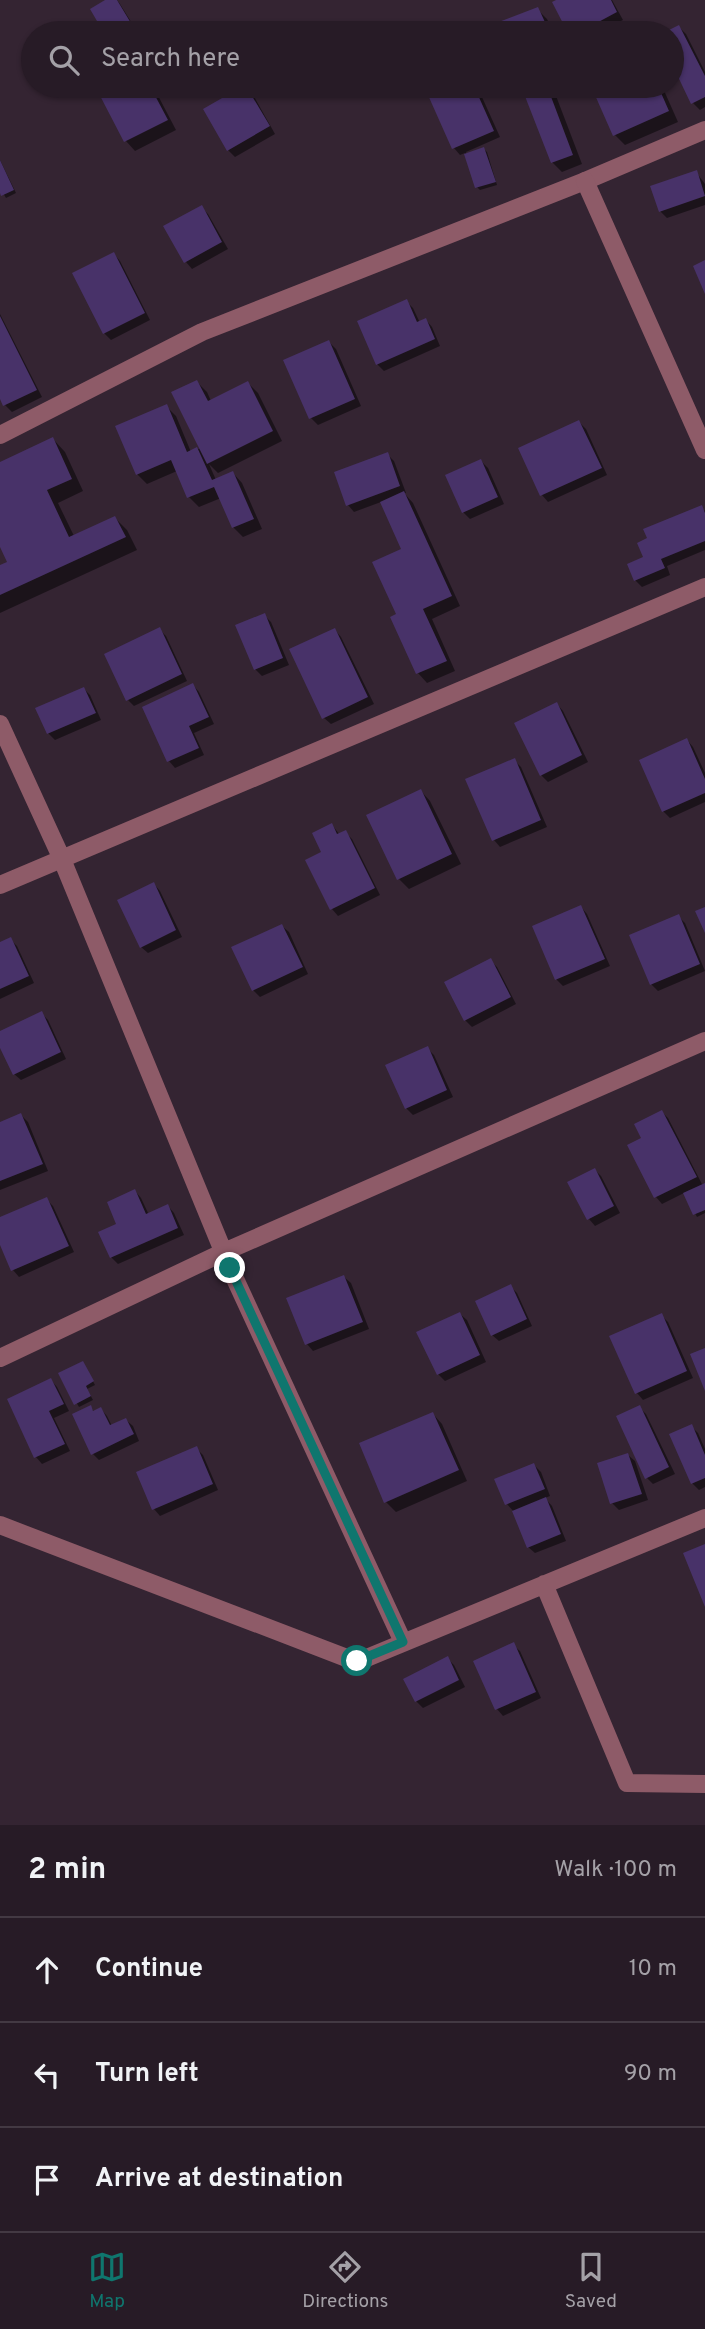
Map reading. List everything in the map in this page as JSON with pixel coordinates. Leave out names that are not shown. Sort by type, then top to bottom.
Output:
[{"type":"street","points":[[0,435],[202,332],[585,181],[705,130]]},
{"type":"street","points":[[585,181],[705,450]]},
{"type":"street","points":[[0,885],[705,586]]},
{"type":"street","points":[[0,724],[61,858],[224,1252],[403,1642]]},
{"type":"street","points":[[0,1358],[224,1252],[705,1041]]},
{"type":"street","points":[[0,1525],[357,1661],[705,1518]]},
{"type":"street","points":[[544,1584],[627,1783],[705,1784]]},
{"type":"building","points":[[105,0],[117,0],[130,21],[97,21],[90,9]]},
{"type":"building","points":[[611,0],[617,12],[600,21],[562,21],[552,2]]},
{"type":"building","points":[[538,7],[544,21],[501,21]]},
{"type":"building","points":[[684,35],[705,76],[705,97],[691,104],[684,89]]},
{"type":"building","points":[[101,98],[156,98],[168,120],[124,142]]},
{"type":"building","points":[[222,98],[253,98],[270,126],[227,151],[203,109]]},
{"type":"building","points":[[429,98],[479,98],[494,131],[452,149]]},
{"type":"building","points":[[526,98],[552,98],[573,155],[551,163]]},
{"type":"building","points":[[596,98],[663,98],[669,111],[613,136]]},
{"type":"building","points":[[484,147],[496,182],[475,188],[464,154]]},
{"type":"building","points":[[0,160],[14,190],[1,196],[0,193]]},
{"type":"building","points":[[697,170],[705,196],[659,212],[650,186]]},
{"type":"building","points":[[202,205],[222,242],[184,263],[163,226]]},
{"type":"building","points":[[114,252],[145,313],[103,334],[72,273]]},
{"type":"building","points":[[705,260],[705,294],[693,266]]},
{"type":"building","points":[[407,299],[417,322],[426,318],[435,339],[376,365],[357,321]]},
{"type":"building","points":[[0,316],[37,390],[3,406],[0,399]]},
{"type":"building","points":[[329,340],[355,399],[309,419],[283,360]]},
{"type":"building","points":[[197,380],[208,401],[248,381],[273,431],[207,464],[171,392]]},
{"type":"building","points":[[167,404],[187,452],[197,447],[212,480],[233,471],[254,519],[232,528],[214,487],[187,498],[171,460],[136,475],[115,426]]},
{"type":"building","points":[[579,420],[602,468],[540,496],[518,448]]},
{"type":"building","points":[[53,437],[72,479],[47,490],[69,537],[115,516],[126,537],[0,595],[0,565],[7,562],[0,547],[0,462]]},
{"type":"building","points":[[388,452],[400,486],[346,506],[334,472]]},
{"type":"building","points":[[481,459],[498,497],[462,513],[445,475]]},
{"type":"building","points":[[404,491],[452,596],[423,609],[447,661],[416,674],[390,617],[396,614],[372,562],[401,549],[380,502]]},
{"type":"building","points":[[702,505],[705,513],[705,541],[661,559],[665,568],[634,581],[627,564],[643,557],[637,543],[647,538],[643,529]]},
{"type":"building","points":[[265,613],[283,658],[254,670],[235,625]]},
{"type":"building","points":[[160,627],[182,674],[126,701],[104,654]]},
{"type":"building","points":[[335,628],[368,697],[322,719],[289,649]]},
{"type":"building","points":[[193,683],[209,717],[189,726],[199,748],[167,762],[142,707]]},
{"type":"building","points":[[84,687],[96,713],[47,734],[35,708]]},
{"type":"building","points":[[557,702],[582,755],[540,776],[514,723]]},
{"type":"building","points":[[687,738],[705,779],[705,793],[662,812],[639,760]]},
{"type":"building","points":[[515,758],[541,820],[492,841],[465,779]]},
{"type":"building","points":[[421,789],[452,854],[397,880],[366,815]]},
{"type":"building","points":[[332,823],[337,834],[346,830],[375,888],[330,910],[305,860],[321,852],[312,833]]},
{"type":"building","points":[[154,882],[176,930],[140,948],[117,900]]},
{"type":"building","points":[[581,905],[605,959],[555,980],[532,926]]},
{"type":"building","points":[[705,907],[705,933],[695,911]]},
{"type":"building","points":[[679,914],[700,964],[650,985],[629,935]]},
{"type":"building","points":[[282,924],[303,967],[252,991],[231,947]]},
{"type":"building","points":[[11,937],[29,976],[0,989],[0,942]]},
{"type":"building","points":[[491,958],[511,997],[464,1021],[444,982]]},
{"type":"building","points":[[42,1011],[61,1052],[13,1075],[0,1048],[0,1031]]},
{"type":"building","points":[[428,1046],[447,1090],[405,1109],[385,1065]]},
{"type":"building","points":[[662,1110],[697,1177],[654,1198],[627,1145],[641,1138],[634,1124]]},
{"type":"building","points":[[21,1113],[43,1164],[0,1181],[0,1122]]},
{"type":"building","points":[[595,1168],[614,1206],[587,1220],[567,1182]]},
{"type":"building","points":[[705,1183],[705,1210],[693,1215],[683,1193]]},
{"type":"building","points":[[135,1189],[146,1214],[168,1204],[178,1228],[110,1258],[98,1232],[116,1224],[107,1202]]},
{"type":"building","points":[[47,1197],[69,1246],[11,1271],[0,1245],[0,1217]]},
{"type":"building","points":[[344,1275],[363,1322],[305,1345],[286,1298]]},
{"type":"building","points":[[511,1284],[527,1319],[491,1336],[475,1301]]},
{"type":"building","points":[[460,1312],[480,1355],[437,1375],[416,1332]]},
{"type":"building","points":[[662,1313],[687,1371],[635,1394],[609,1336]]},
{"type":"building","points":[[705,1348],[705,1391],[690,1354]]},
{"type":"building","points":[[83,1361],[94,1381],[86,1386],[91,1396],[74,1405],[58,1373]]},
{"type":"building","points":[[51,1378],[64,1404],[49,1411],[65,1444],[34,1458],[7,1399]]},
{"type":"building","points":[[91,1405],[93,1411],[101,1407],[110,1425],[126,1418],[134,1434],[91,1455],[72,1414]]},
{"type":"building","points":[[640,1405],[669,1467],[645,1479],[616,1416]]},
{"type":"building","points":[[433,1412],[459,1470],[384,1503],[359,1443]]},
{"type":"building","points":[[692,1424],[705,1455],[705,1478],[691,1484],[669,1434]]},
{"type":"building","points":[[197,1446],[213,1484],[152,1510],[136,1472]]},
{"type":"building","points":[[628,1453],[642,1494],[610,1504],[597,1463]]},
{"type":"building","points":[[534,1463],[545,1489],[505,1505],[494,1479]]},
{"type":"building","points":[[546,1497],[561,1534],[527,1548],[512,1511]]},
{"type":"building","points":[[705,1544],[705,1607],[683,1553]]},
{"type":"building","points":[[514,1642],[536,1692],[495,1710],[473,1661]]},
{"type":"building","points":[[448,1656],[459,1680],[415,1702],[403,1679]]},
{"type":"route","points":[[230,1268],[403,1642],[357,1661]]}]
